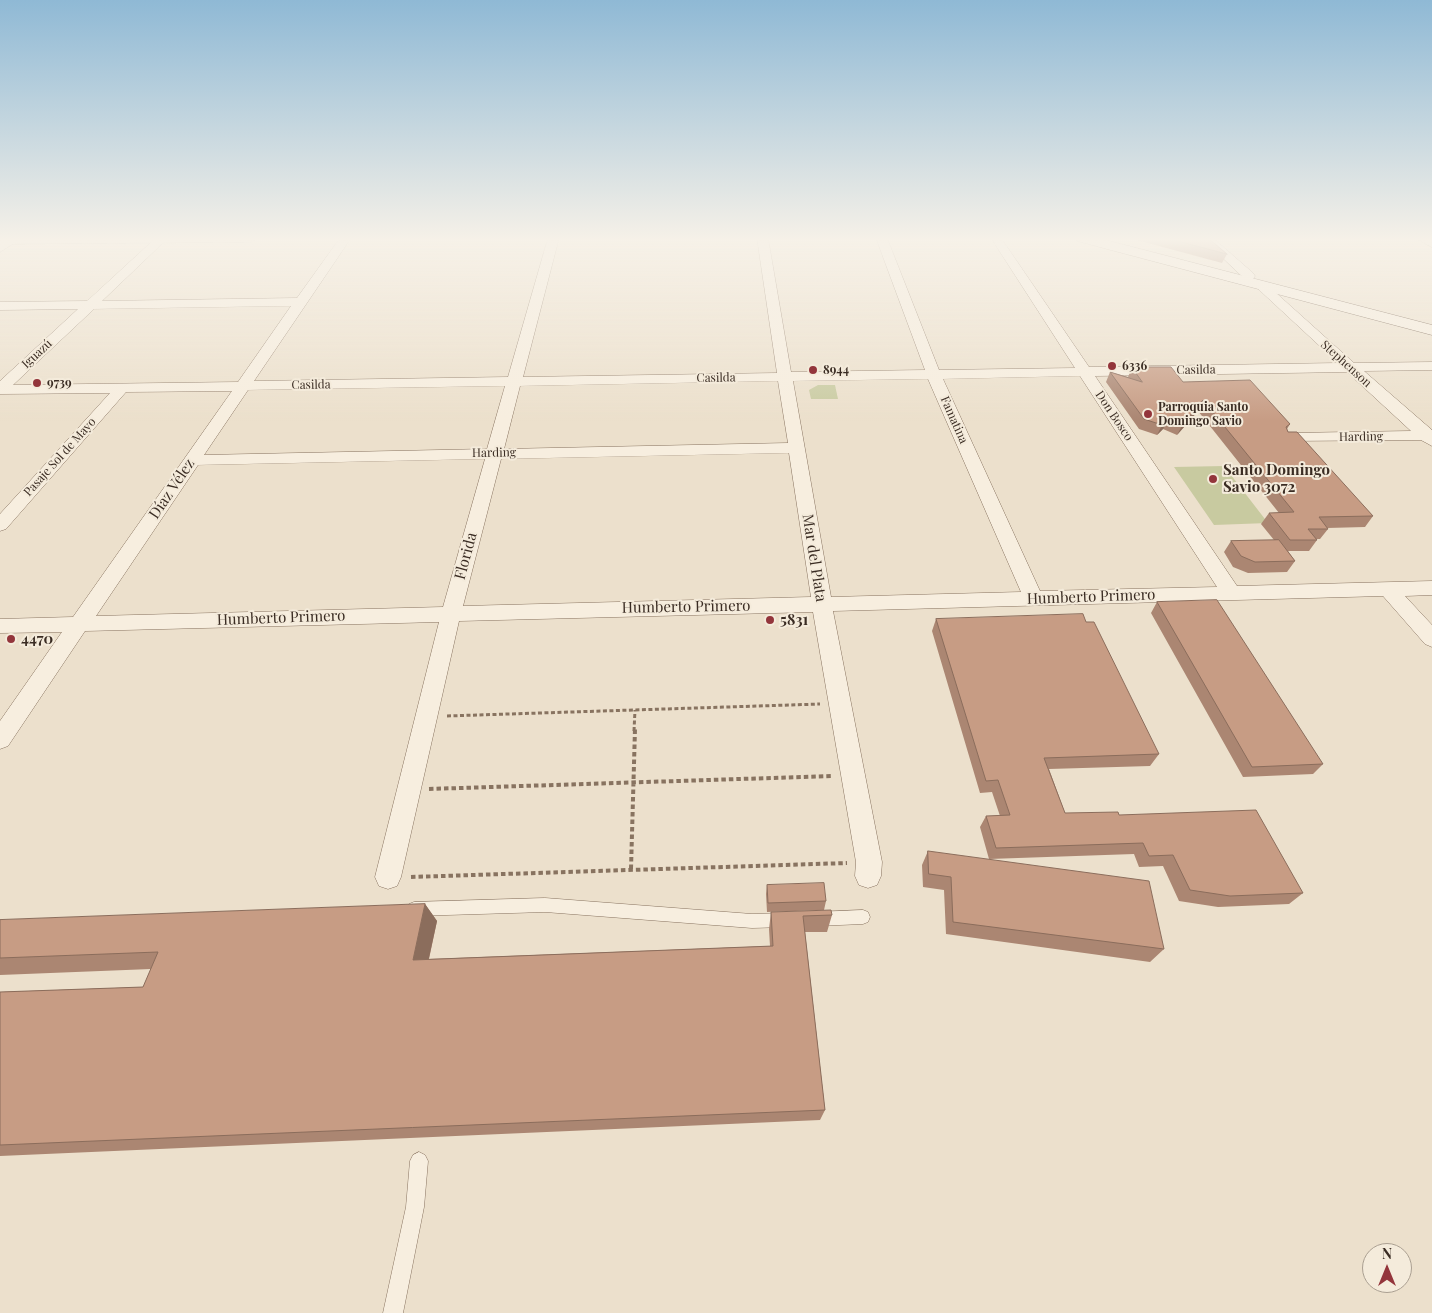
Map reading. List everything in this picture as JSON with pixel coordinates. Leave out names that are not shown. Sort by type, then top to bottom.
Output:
[{"type":"main road","points":[[1321,299],[1432,330]]},
{"type":"main road","points":[[1332,299],[1432,323]]},
{"type":"street","name":"Iguazú","points":[[0,389],[96,299]]},
{"type":"street","name":"Díaz Vélez","points":[[0,739],[302,299]]},
{"type":"street","name":"Florida","points":[[388,877],[451,613],[536,299]]},
{"type":"street","name":"Mar del Plata","points":[[772,299],[868,869]]},
{"type":"street","name":"Famatina","points":[[905,299],[934,375],[1034,599]]},
{"type":"street","name":"Don Bosco","points":[[1037,299],[1232,594]]},
{"type":"street","name":"Stephenson","points":[[1275,299],[1350,368],[1430,437]]},
{"type":"street","points":[[0,306],[300,302]]},
{"type":"street","name":"Casilda","points":[[0,389],[121,389],[1432,366]]},
{"type":"street","name":"Pasaje Sol de Mayo","points":[[0,525],[121,389]]},
{"type":"street","name":"Harding","points":[[1289,438],[1430,437]]},
{"type":"street","name":"Harding","points":[[192,460],[796,448]]},
{"type":"street","name":"Humberto Primero","points":[[0,626],[1432,588]]},
{"type":"street","points":[[1389,590],[1432,639]]},
{"type":"lane","points":[[396,910],[545,905],[752,921],[863,917]]},
{"type":"lane","points":[[393,1313],[415,1208],[419,1161]]},
{"type":"path","points":[[426,717],[840,703]]},
{"type":"path","points":[[631,869],[635,710]]},
{"type":"path","points":[[409,790],[853,776]]},
{"type":"path","points":[[388,877],[631,869],[868,869]]},
{"type":"green space","points":[[818,385],[835,385],[838,399],[811,399],[809,390]]},
{"type":"green space","points":[[1224,466],[1268,523],[1214,525],[1174,467]]},
{"type":"building","points":[[1132,367],[1171,367],[1183,382],[1250,380],[1290,424],[1286,427],[1288,432],[1297,432],[1373,516],[1319,517],[1328,529],[1308,529],[1317,540],[1290,540],[1269,513],[1294,512],[1203,400],[1183,424],[1169,418],[1162,425],[1144,419],[1110,372],[1142,382]]},
{"type":"building","points":[[1279,540],[1295,561],[1255,562],[1241,556],[1231,541]]},
{"type":"building","points":[[1217,600],[1323,764],[1252,767],[1157,602]]},
{"type":"building","points":[[1083,614],[1086,622],[1094,622],[1159,754],[1044,758],[1065,813],[1118,812],[1119,815],[1256,810],[1303,893],[1230,896],[1190,890],[1173,855],[1149,856],[1143,843],[996,848],[986,816],[1010,815],[998,780],[986,781],[936,619]]},
{"type":"building","points":[[928,851],[1149,881],[1164,949],[953,922],[951,877],[929,874]]},
{"type":"building","points":[[824,883],[826,901],[768,903],[767,885]]},
{"type":"building","points":[[425,904],[413,960],[773,946],[771,912],[831,910],[832,915],[803,916],[825,1110],[0,1145],[0,992],[143,987],[158,952],[0,958],[0,920]]},
{"type":"place","name":"6336","points":[[1112,366]]},
{"type":"place","name":"8944","points":[[813,370]]},
{"type":"place","name":"9739","points":[[37,383]]},
{"type":"place","name":"Parroquia Santo Domingo Savio","points":[[1148,414]]},
{"type":"place","name":"Santo Domingo Savio 3072","points":[[1213,479]]},
{"type":"place","name":"5831","points":[[770,620]]},
{"type":"place","name":"4470","points":[[11,639]]}]
